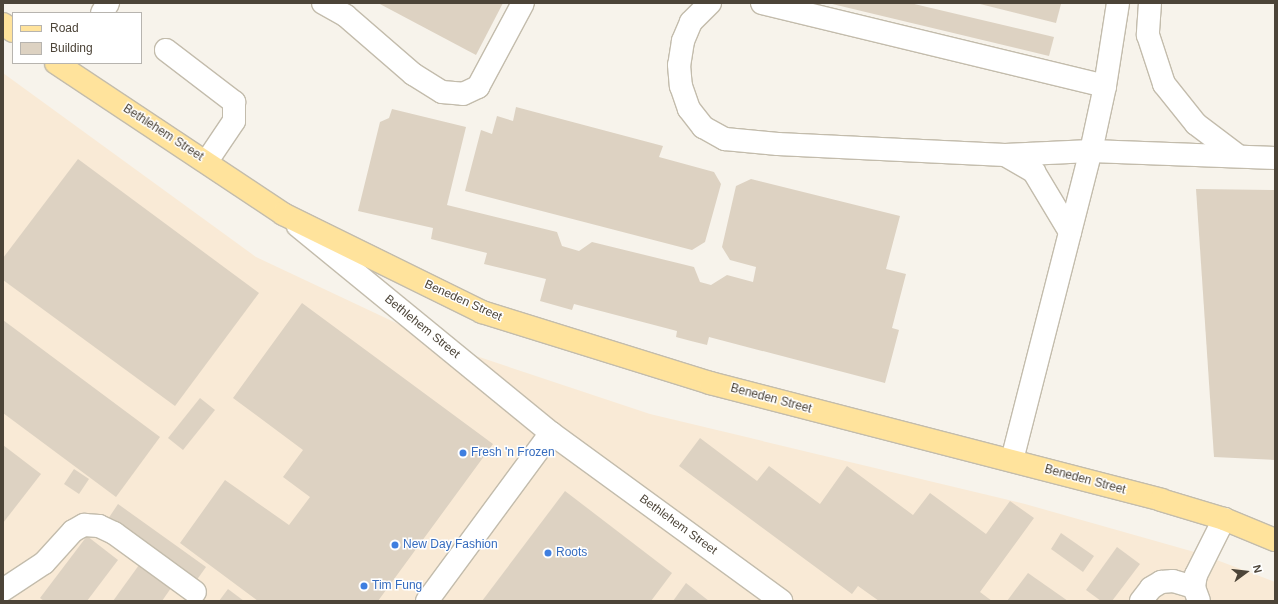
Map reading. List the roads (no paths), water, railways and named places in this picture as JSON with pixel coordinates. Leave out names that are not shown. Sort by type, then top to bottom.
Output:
[{"type":"main road","points":[[3,24],[12,30]]},
{"type":"main road","name":"Bethlehem Street","points":[[66,66],[284,214]]},
{"type":"main road","name":"Beneden Street","points":[[284,214],[482,312],[710,383],[931,441],[1012,460],[1224,519],[1275,540]]},
{"type":"street","points":[[103,12],[108,3]]},
{"type":"street","points":[[323,3],[346,16],[413,74],[442,92],[464,94],[478,87],[523,3]]},
{"type":"street","points":[[710,3],[691,22],[683,42],[679,65],[681,86],[689,109],[702,127],[725,140],[1005,155],[1091,151],[1237,155],[1275,158]]},
{"type":"street","points":[[762,3],[1105,86]]},
{"type":"street","points":[[1012,460],[1091,151],[1105,86],[1118,3]]},
{"type":"street","points":[[1150,3],[1148,35],[1164,84],[1196,124],[1237,155]]},
{"type":"street","points":[[166,50],[234,102],[234,121],[207,161]]},
{"type":"street","points":[[1005,155],[1034,172],[1070,232]]},
{"type":"street","name":"Bethlehem Street","points":[[284,214],[551,433],[781,601]]},
{"type":"street","points":[[427,601],[551,433]]},
{"type":"street","points":[[1197,594],[1196,575],[1224,519]]},
{"type":"street","points":[[3,590],[23,579],[44,563],[73,531],[84,525],[99,526],[114,533],[195,592]]},
{"type":"street","points":[[1141,601],[1151,588],[1161,582],[1173,581],[1197,594]]},
{"type":"place","name":"Fresh 'n Frozen","points":[[463,453]]},
{"type":"place","name":"New Day Fashion","points":[[395,545]]},
{"type":"place","name":"Roots","points":[[548,553]]},
{"type":"place","name":"Tim Fung","points":[[364,586]]}]
